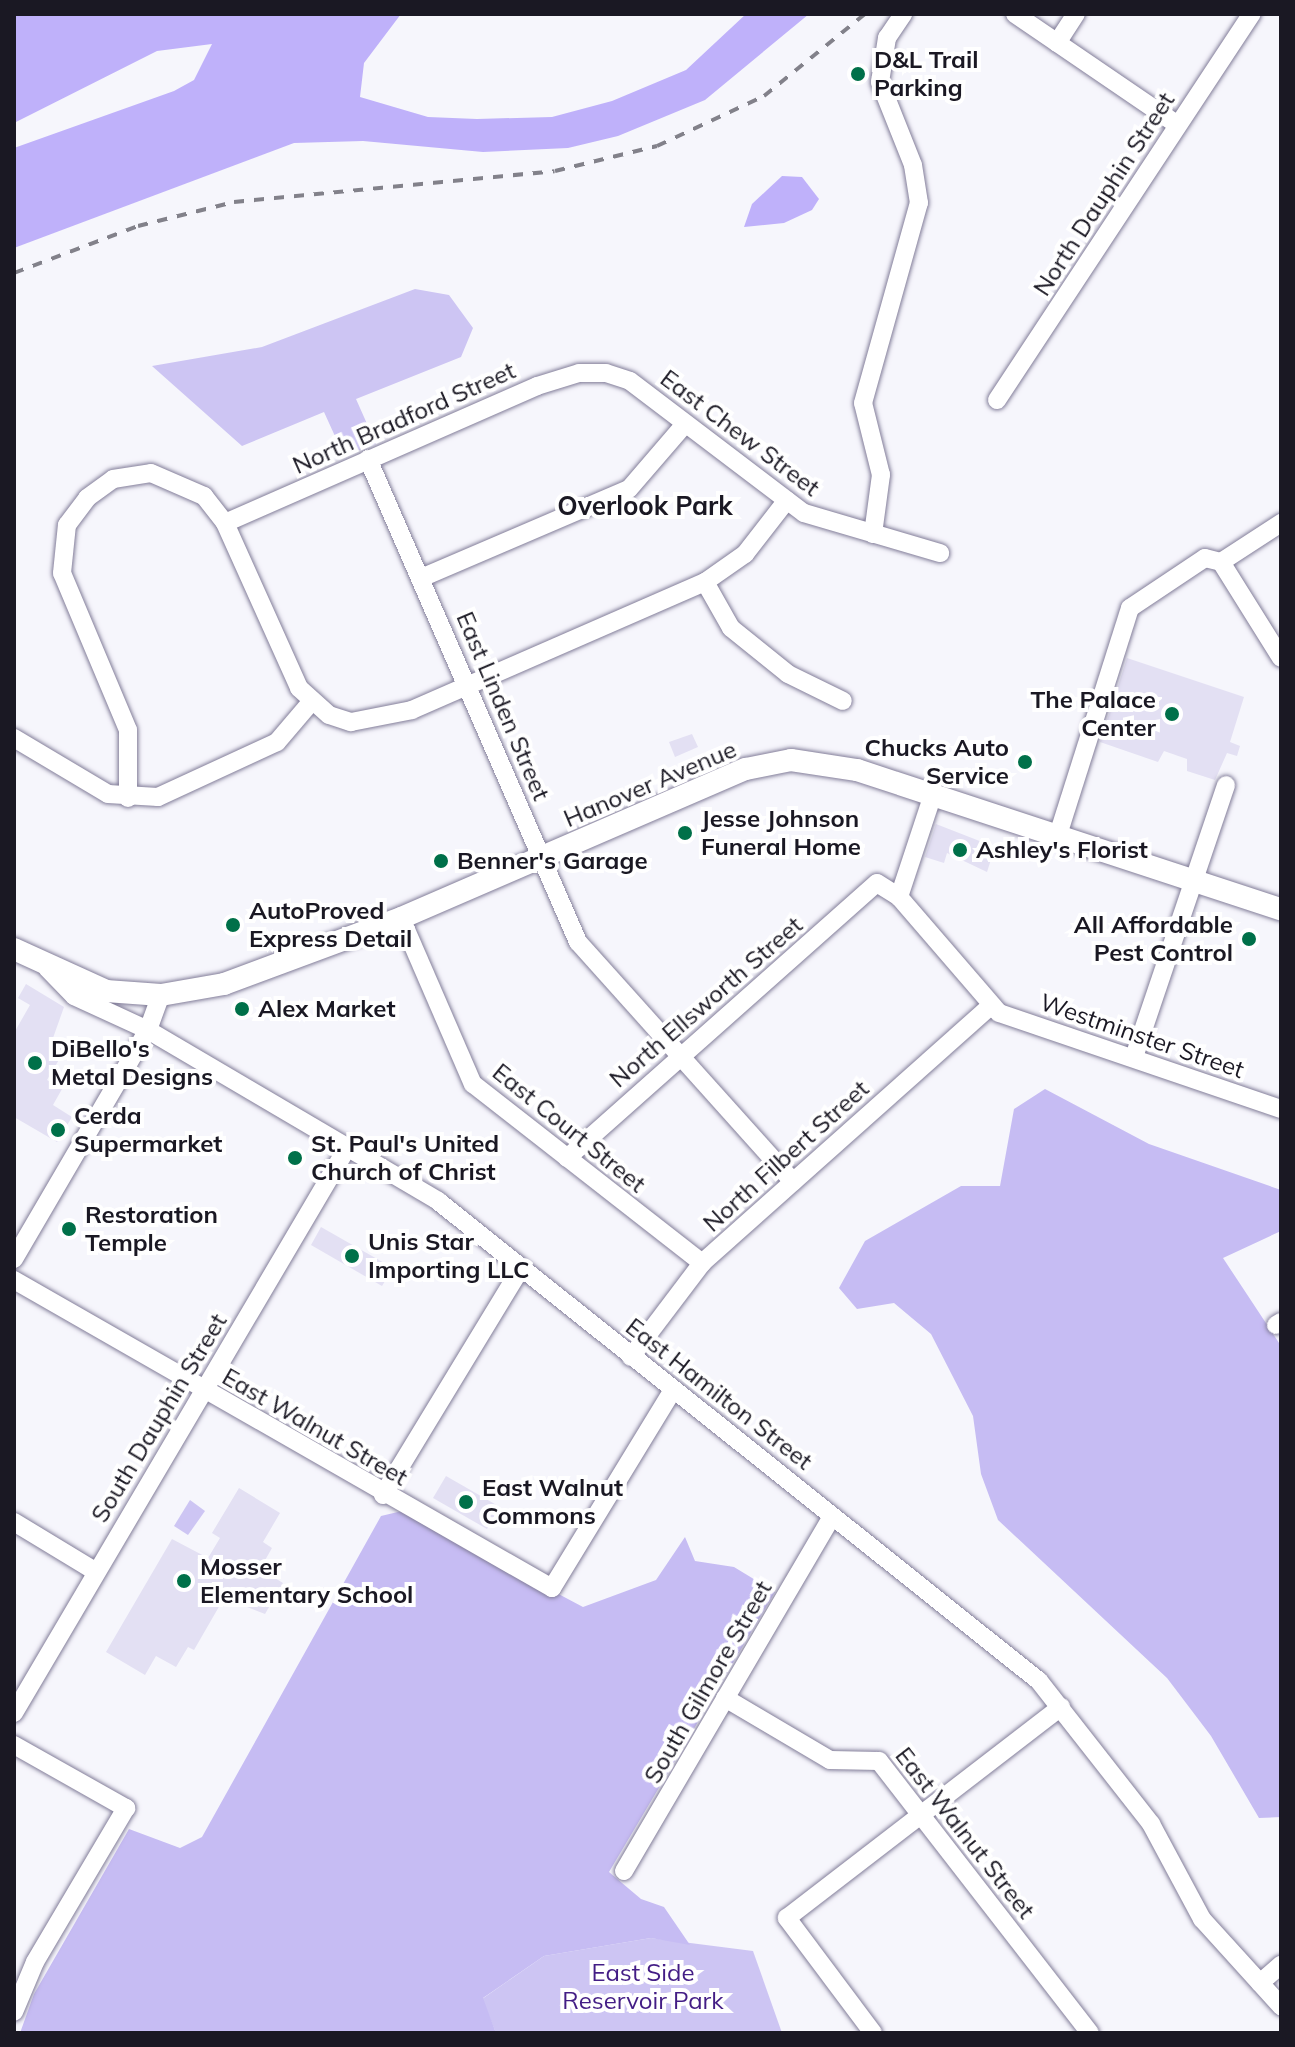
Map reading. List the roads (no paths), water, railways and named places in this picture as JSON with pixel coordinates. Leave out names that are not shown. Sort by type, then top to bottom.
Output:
[{"type":"main road","name":"Hanover Avenue","points":[[47,968],[106,991],[161,995],[242,979],[401,918],[767,763],[839,766],[1281,909]]},
{"type":"main road","name":"East Hamilton Street","points":[[14,949],[47,968]]},
{"type":"street","points":[[873,534],[881,475],[863,403],[919,203],[913,165],[880,82],[887,38],[903,14]]},
{"type":"street","points":[[1015,14],[1178,125]]},
{"type":"street","points":[[1057,43],[1076,14]]},
{"type":"street","name":"North Dauphin Street","points":[[997,400],[1252,14]]},
{"type":"street","name":"North Bradford Street","points":[[225,523],[537,386],[579,373],[606,373]]},
{"type":"street","name":"East Chew Street","points":[[606,373],[630,381],[787,500],[835,527],[940,553]]},
{"type":"street","points":[[421,578],[629,489],[685,424]]},
{"type":"street","name":"East Linden Street","points":[[368,459],[578,942],[793,1182]]},
{"type":"street","points":[[128,798],[128,730],[62,573],[67,525],[76,509],[113,479],[151,473],[204,496],[225,523],[289,672],[311,702],[351,722],[386,720],[705,582],[745,554],[787,500]]},
{"type":"street","points":[[1221,562],[1281,523]]},
{"type":"street","points":[[1058,835],[1130,608],[1205,558],[1221,562],[1281,658]]},
{"type":"street","points":[[705,582],[731,628],[788,674],[843,701]]},
{"type":"street","points":[[14,738],[108,794],[128,798],[181,789],[261,752],[311,702]]},
{"type":"street","points":[[1134,1057],[1226,785]]},
{"type":"street","points":[[932,797],[899,897],[990,1006]]},
{"type":"street","name":"North Ellsworth Street","points":[[567,1158],[877,883],[899,897]]},
{"type":"street","name":"East Court Street","points":[[401,918],[473,1084],[702,1263]]},
{"type":"street","name":"East Hamilton Street","points":[[47,968],[74,996],[148,1030],[438,1201],[520,1270],[1039,1681],[1151,1824],[1202,1919],[1281,2006]]},
{"type":"street","points":[[14,1259],[148,1030],[161,995]]},
{"type":"street","name":"Westminster Street","points":[[990,1006],[1281,1109]]},
{"type":"street","name":"North Filbert Street","points":[[631,1357],[702,1263],[990,1006]]},
{"type":"street","name":"South Dauphin Street","points":[[14,1713],[347,1148]]},
{"type":"street","points":[[383,1495],[520,1270]]},
{"type":"street","name":"East Walnut Street","points":[[14,1280],[383,1495],[552,1588],[673,1390]]},
{"type":"street","name":"South Gilmore Street","points":[[624,1871],[832,1516]]},
{"type":"street","points":[[14,1522],[95,1571]]},
{"type":"street","name":"East Walnut Street","points":[[725,1698],[830,1760],[874,1757],[923,1814],[1090,2033]]},
{"type":"street","points":[[873,2033],[787,1918],[1061,1707]]},
{"type":"street","points":[[14,1745],[126,1808],[35,1962],[14,2012]]},
{"type":"street","points":[[1260,1983],[1281,1965]]},
{"type":"railway","points":[[14,273],[138,226],[234,202],[555,171],[657,146],[764,96],[865,14]]},
{"type":"place","name":"D&L Trail Parking","points":[[858,74]]},
{"type":"place","name":"The Palace Center","points":[[1172,714]]},
{"type":"place","name":"Chucks Auto Service","points":[[1025,762]]},
{"type":"place","name":"Jesse Johnson Funeral Home","points":[[685,833]]},
{"type":"place","name":"Ashley's Florist","points":[[960,850]]},
{"type":"place","name":"Benner's Garage","points":[[441,861]]},
{"type":"place","name":"AutoProved Express Detail","points":[[233,925]]},
{"type":"place","name":"All Affordable Pest Control","points":[[1249,939]]},
{"type":"place","name":"Alex Market","points":[[242,1009]]},
{"type":"place","name":"DiBello's Metal Designs","points":[[35,1063]]},
{"type":"place","name":"Cerda Supermarket","points":[[58,1130]]},
{"type":"place","name":"St. Paul's United Church of Christ","points":[[295,1158]]},
{"type":"place","name":"Restoration Temple","points":[[69,1229]]},
{"type":"place","name":"Unis Star Importing LLC","points":[[352,1256]]},
{"type":"place","name":"East Walnut Commons","points":[[466,1502]]},
{"type":"place","name":"Mosser Elementary School","points":[[184,1581]]},
{"type":"district","name":"Overlook Park","points":[[645,506]]},
{"type":"park label","name":"East Side Reservoir Park","points":[[643,1987]]}]
